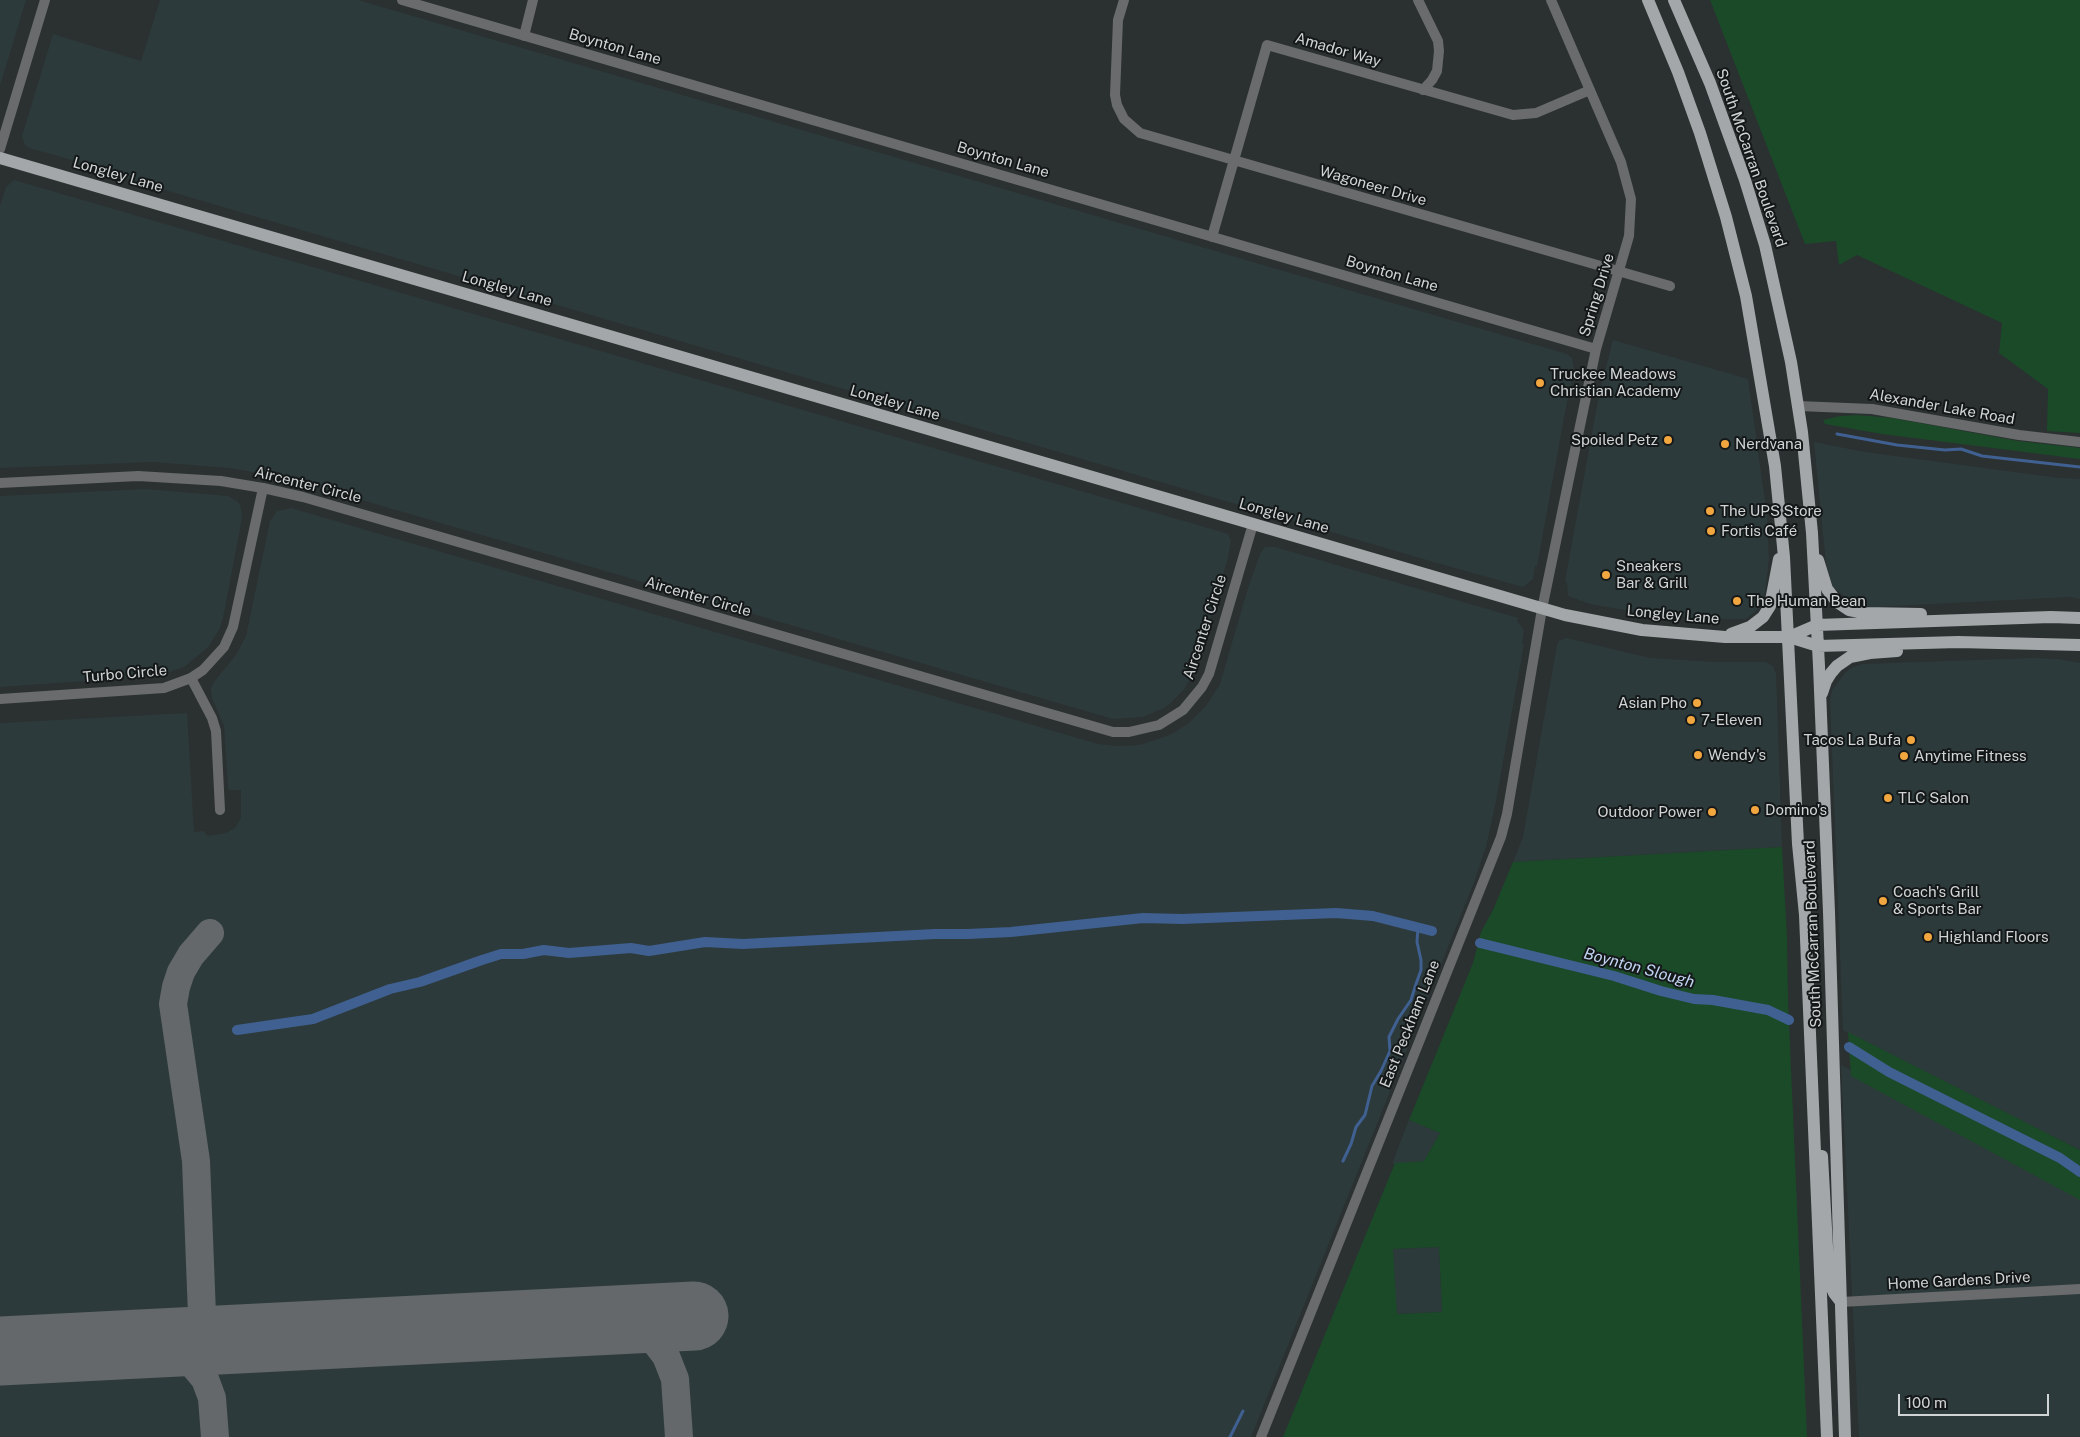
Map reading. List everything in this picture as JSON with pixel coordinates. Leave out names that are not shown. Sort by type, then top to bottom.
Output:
[{"type":"main road","name":"South McCarran Boulevard","points":[[1648,0],[1700,133],[1728,226],[1746,296],[1761,375],[1775,466],[1782,524],[1798,844],[1805,915],[1827,1437]]},
{"type":"main road","name":"South McCarran Boulevard","points":[[1674,0],[1710,83],[1745,180],[1762,236],[1780,308],[1803,441],[1812,533],[1818,646],[1829,912],[1845,1437]]},
{"type":"main road","name":"Longley Lane","points":[[0,158],[1542,609],[1603,624],[1642,630],[1725,636],[1789,637],[1818,646],[1949,642],[2080,645]]},
{"type":"main road","points":[[1725,636],[1750,627],[1763,617],[1770,606],[1778,566],[1782,524]]},
{"type":"main road","points":[[1812,533],[1827,589],[1837,602],[1849,610],[1865,613],[1902,613],[1985,619]]},
{"type":"main road","name":"Longley Lane","points":[[1789,637],[1817,625],[1985,619],[2080,618]]},
{"type":"main road","points":[[1820,706],[1826,681],[1837,666],[1850,657],[1870,653],[2004,642]]},
{"type":"main road","points":[[1813,1117],[1821,1146],[1825,1176],[1829,1282],[1840,1302]]},
{"type":"street","points":[[0,149],[44,0]]},
{"type":"street","name":"Boynton Lane","points":[[402,0],[1596,349]]},
{"type":"street","points":[[524,36],[533,0]]},
{"type":"street","name":"Wagoneer Drive","points":[[1124,0],[1118,20],[1115,95],[1117,105],[1124,119],[1131,127],[1148,136],[1670,286]]},
{"type":"street","points":[[1418,0],[1438,41],[1440,51],[1437,71],[1423,90]]},
{"type":"street","name":"Spring Drive","points":[[1542,609],[1596,349],[1629,236],[1631,199],[1621,162],[1551,0]]},
{"type":"street","name":"Amador Way","points":[[1212,237],[1267,45],[1504,113],[1525,115],[1536,113],[1590,90]]},
{"type":"street","name":"Alexander Lake Road","points":[[1798,406],[1872,409],[2011,434],[2080,442]]},
{"type":"street","name":"Aircenter Circle","points":[[0,483],[138,476],[213,480],[263,488],[303,497],[1113,732],[1129,732],[1159,725],[1183,710],[1202,687],[1209,674],[1253,524]]},
{"type":"street","name":"Turbo Circle","points":[[0,699],[152,689],[177,684],[191,678],[214,660],[230,634],[235,620],[263,488]]},
{"type":"street","name":"East Peckham Lane","points":[[1261,1437],[1501,838],[1507,814],[1542,609]]},
{"type":"street","points":[[191,678],[212,718],[216,730],[220,810]]},
{"type":"street","name":"Home Gardens Drive","points":[[1840,1302],[2080,1289]]},
{"type":"shaded area","points":[[0,0],[26,0],[0,86]]},
{"type":"shaded area","points":[[160,0],[358,0],[1567,354],[1572,358],[1574,370],[1533,579],[1523,587],[1430,561],[107,173],[108,170],[29,148],[25,145],[22,136],[53,34],[141,61]]},
{"type":"shaded area","points":[[14,180],[1228,534],[1231,541],[1227,561],[1196,667],[1185,688],[1164,708],[1143,717],[1113,719],[274,476],[230,468],[153,462],[0,468],[0,206],[6,187]]},
{"type":"shaded area","points":[[1613,340],[1748,379],[1767,516],[1769,559],[1765,593],[1759,608],[1746,619],[1705,619],[1636,612],[1590,604],[1568,596],[1567,582],[1565,581],[1599,395]]},
{"type":"shaded area","points":[[1814,442],[1865,452],[2059,478],[2080,479],[2080,599],[2069,597],[1873,607],[1858,605],[1850,601],[1833,587],[1826,564]]},
{"type":"shaded area","points":[[146,489],[228,496],[238,502],[241,507],[242,518],[223,618],[219,630],[208,647],[184,667],[157,676],[0,687],[0,496]]},
{"type":"shaded area","points":[[291,508],[1098,744],[1117,746],[1140,745],[1170,735],[1189,723],[1206,706],[1220,684],[1248,588],[1260,554],[1265,547],[1275,547],[1518,618],[1517,621],[1524,630],[1522,643],[1524,644],[1486,847],[1473,885],[1251,1437],[0,1437],[0,723],[187,713],[194,832],[204,831],[207,836],[226,833],[235,828],[241,818],[241,790],[229,790],[228,787],[224,726],[212,698],[211,688],[236,655],[246,636],[270,521],[277,511]]},
{"type":"shaded area","points":[[1566,638],[1650,658],[1715,662],[1766,662],[1773,666],[1776,674],[1782,847],[1513,862],[1523,837],[1557,645],[1559,641]]},
{"type":"shaded area","points":[[2035,658],[2058,659],[2080,663],[2080,1150],[1843,1030],[1830,700],[1832,690],[1845,673],[1851,668],[1862,664]]},
{"type":"shaded area","points":[[1841,1065],[2080,1191],[2080,1437],[1859,1437]]},
{"type":"shaded area","points":[[1409,1120],[1440,1133],[1424,1161],[1392,1164]]},
{"type":"shaded area","points":[[1439,1247],[1442,1312],[1396,1314],[1393,1249]]},
{"type":"green space","points":[[1710,0],[2080,0],[2080,433],[2047,431],[2048,389],[1999,353],[2002,323],[1857,255],[1839,265],[1836,241],[1805,244]]},
{"type":"green space","points":[[1857,415],[1892,418],[2018,441],[2080,448],[2080,459],[1882,434],[1825,424],[1823,420]]},
{"type":"green space","points":[[1782,847],[1807,1437],[1283,1437],[1395,1163],[1424,1161],[1440,1133],[1409,1120],[1473,963],[1481,932],[1493,910],[1513,862]],"holes":[[[1439,1247],[1442,1312],[1397,1314],[1393,1249]]]},
{"type":"green space","points":[[1848,1032],[2080,1150],[2080,1200],[1851,1076]]},
{"type":"waterway","points":[[1837,434],[1897,445],[1945,450],[1961,449],[1982,456],[2080,467]]},
{"type":"waterway","points":[[237,1030],[313,1019],[390,989],[420,982],[501,954],[523,954],[544,950],[569,953],[631,948],[649,951],[705,942],[743,944],[968,934],[1011,932],[1143,918],[1182,919],[1336,913],[1373,916],[1432,931]]},
{"type":"waterway","points":[[1343,1161],[1356,1127],[1365,1115],[1372,1086],[1390,1051],[1389,1037],[1411,1000],[1421,970],[1417,942],[1418,927]]},
{"type":"waterway","name":"Boynton Slough","points":[[1480,943],[1614,976],[1694,999],[1713,1000],[1768,1010],[1789,1020]]},
{"type":"waterway","name":"Boynton Slough","points":[[1849,1047],[1889,1072],[2060,1158],[2080,1172]]},
{"type":"waterway","points":[[1230,1437],[1243,1411]]},
{"type":"taxiway","points":[[203,1340],[196,1161],[173,1004],[181,972],[191,955],[210,933]]},
{"type":"taxiway","points":[[603,1321],[625,1325],[642,1332],[656,1343],[666,1356],[675,1379],[679,1437]]},
{"type":"taxiway","points":[[160,1342],[185,1355],[205,1379],[212,1398],[215,1437]]},
{"type":"runway","points":[[0,1351],[694,1316]]},
{"type":"place","name":"Truckee Meadows Christian Academy","points":[[1540,383]]},
{"type":"place","name":"Spoiled Petz","points":[[1668,440]]},
{"type":"place","name":"Nerdvana","points":[[1725,444]]},
{"type":"place","name":"The UPS Store","points":[[1710,511]]},
{"type":"place","name":"Fortis Café","points":[[1711,531]]},
{"type":"place","name":"Sneakers Bar & Grill","points":[[1606,575]]},
{"type":"place","name":"The Human Bean","points":[[1737,601]]},
{"type":"place","name":"Asian Pho","points":[[1697,703]]},
{"type":"place","name":"7-Eleven","points":[[1691,720]]},
{"type":"place","name":"Tacos La Bufa","points":[[1911,740]]},
{"type":"place","name":"Wendy's","points":[[1698,755]]},
{"type":"place","name":"Anytime Fitness","points":[[1904,756]]},
{"type":"place","name":"TLC Salon","points":[[1888,798]]},
{"type":"place","name":"Domino's","points":[[1755,810]]},
{"type":"place","name":"Outdoor Power","points":[[1712,812]]},
{"type":"place","name":"Coach's Grill & Sports Bar","points":[[1883,901]]},
{"type":"place","name":"Highland Floors","points":[[1928,937]]}]
